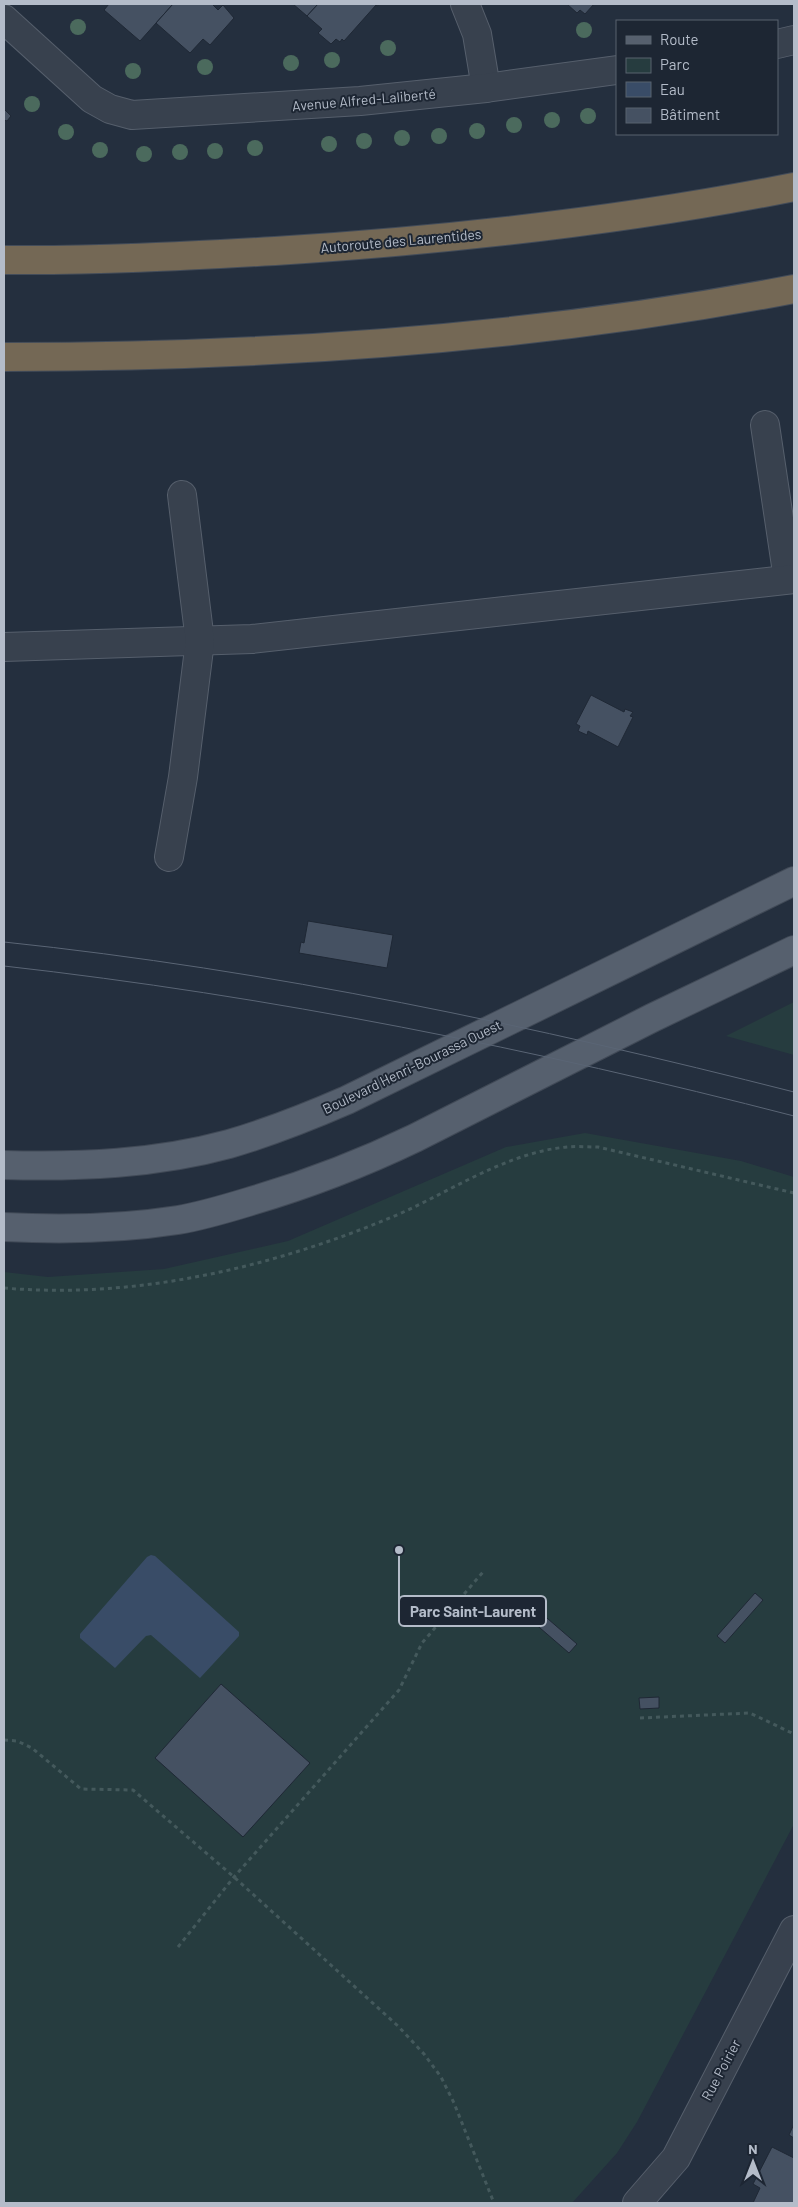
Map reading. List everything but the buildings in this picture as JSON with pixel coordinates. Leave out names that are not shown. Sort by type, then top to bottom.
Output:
[{"type":"highway","name":"Autoroute des Laurentides","points":[[4,260],[146,258],[480,235],[622,216],[794,187]]},
{"type":"highway","points":[[4,357],[140,356],[241,352],[416,340],[590,321],[794,289]]},
{"type":"main road","name":"Boulevard Henri-Bourassa Ouest","points":[[4,1165],[76,1166],[113,1164],[192,1152],[228,1144],[270,1131],[347,1100],[794,881]]},
{"type":"main road","points":[[4,1227],[114,1228],[179,1220],[210,1213],[306,1184],[376,1157],[652,1018],[794,950]]},
{"type":"street","points":[[465,4],[477,34],[486,88]]},
{"type":"street","name":"Avenue Alfred-Laliberté","points":[[4,19],[92,99],[110,109],[132,114],[360,101],[486,88],[616,70]]},
{"type":"street","points":[[778,44],[794,40]]},
{"type":"street","points":[[4,647],[252,639],[791,579],[765,425]]},
{"type":"street","points":[[169,857],[183,777],[200,641],[182,495]]},
{"type":"street","name":"Rue Poirier","points":[[637,2203],[676,2158],[794,1930]]},
{"type":"path","points":[[4,1288],[28,1290],[104,1288],[178,1280],[251,1265],[318,1245],[386,1220],[506,1163],[540,1152],[568,1147],[598,1147],[613,1150],[794,1193]]},
{"type":"path","points":[[178,1947],[234,1877],[399,1690],[422,1643],[483,1572]]},
{"type":"path","points":[[640,1718],[750,1712],[794,1734]]},
{"type":"path","points":[[4,1740],[17,1741],[32,1748],[81,1789],[133,1790],[234,1877],[398,2026],[424,2054],[441,2077],[450,2094],[494,2203]]},
{"type":"green space","points":[[794,1002],[794,1055],[726,1036]]},
{"type":"green space","points":[[585,1133],[741,1161],[794,1177],[794,1824],[637,2122],[617,2153],[572,2203],[4,2203],[4,1272],[48,1277],[164,1269],[288,1241],[506,1147]]},
{"type":"water","points":[[155,1556],[239,1632],[239,1636],[200,1678],[151,1635],[146,1636],[115,1668],[80,1638],[80,1634],[147,1557]]},
{"type":"tram line","points":[[4,942],[204,968],[303,984],[500,1023],[794,1092]]},
{"type":"tram line","points":[[4,966],[204,993],[402,1027],[598,1069],[794,1116]]},
{"type":"place","name":"Parc Saint-Laurent","points":[[399,1550]]}]
